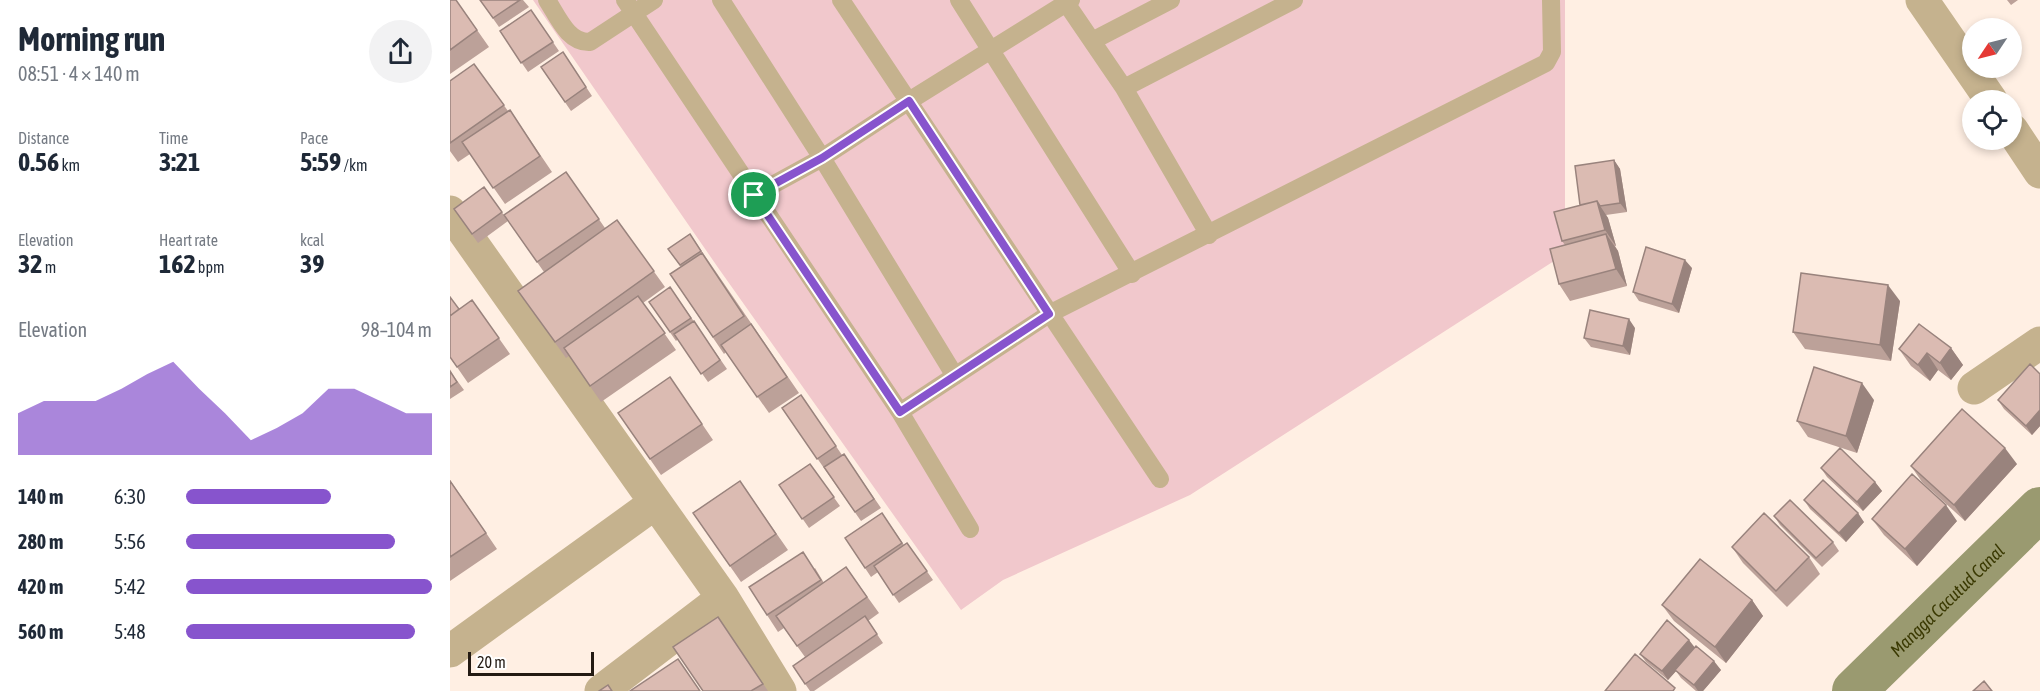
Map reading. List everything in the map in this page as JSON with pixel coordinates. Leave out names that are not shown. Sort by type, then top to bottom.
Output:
[{"type":"street","points":[[1922,0],[1984,90]]},
{"type":"street","points":[[2022,145],[2040,172]]},
{"type":"street","points":[[450,212],[460,252],[656,502],[723,598],[780,691]]},
{"type":"street","points":[[1974,388],[2040,343]]},
{"type":"street","points":[[450,651],[656,502]]},
{"type":"street","points":[[601,691],[723,598]]},
{"type":"lane","points":[[547,0],[573,39],[581,42],[590,42],[629,6],[654,0]]},
{"type":"lane","points":[[721,0],[822,158],[955,376]]},
{"type":"lane","points":[[841,0],[1160,479]]},
{"type":"lane","points":[[959,0],[1132,274]]},
{"type":"lane","points":[[1092,41],[1171,0]]},
{"type":"lane","points":[[1124,88],[1294,0]]},
{"type":"lane","points":[[900,412],[1049,314],[1546,63],[1552,52],[1551,0]]},
{"type":"lane","points":[[754,195],[822,158],[1067,1],[1124,88],[1209,235]]},
{"type":"lane","points":[[629,6],[900,412],[970,529]]},
{"type":"shaded area","points":[[533,0],[1565,0],[1565,254],[1190,495],[1003,580],[961,610],[719,269]]},
{"type":"building","points":[[450,0],[456,0],[477,30],[450,50]]},
{"type":"building","points":[[480,0],[520,0],[493,18]]},
{"type":"building","points":[[531,10],[553,42],[521,63],[500,31]]},
{"type":"building","points":[[563,52],[586,87],[565,102],[541,67]]},
{"type":"building","points":[[474,64],[504,105],[450,143],[450,81]]},
{"type":"building","points":[[510,110],[540,156],[493,188],[462,142]]},
{"type":"building","points":[[1614,160],[1620,203],[1600,206],[1597,201],[1580,205],[1575,166]]},
{"type":"building","points":[[566,172],[599,219],[537,262],[504,215]]},
{"type":"building","points":[[484,187],[502,212],[472,234],[454,209]]},
{"type":"building","points":[[1597,201],[1605,230],[1562,241],[1554,212]]},
{"type":"building","points":[[617,220],[654,271],[555,342],[518,291]]},
{"type":"building","points":[[690,234],[701,251],[680,265],[668,249]]},
{"type":"building","points":[[1606,234],[1616,269],[1559,284],[1550,249]]},
{"type":"building","points":[[1646,247],[1685,260],[1672,304],[1633,292]]},
{"type":"building","points":[[702,253],[744,316],[713,337],[670,274]]},
{"type":"building","points":[[1801,273],[1888,285],[1880,345],[1793,332]]},
{"type":"building","points":[[670,287],[691,318],[670,332],[649,302]]},
{"type":"building","points":[[638,296],[665,333],[590,386],[564,348]]},
{"type":"building","points":[[450,297],[459,309],[450,316]]},
{"type":"building","points":[[472,300],[499,338],[457,367],[450,357],[450,316]]},
{"type":"building","points":[[1590,310],[1629,319],[1623,346],[1584,338]]},
{"type":"building","points":[[694,321],[720,360],[701,374],[674,334]]},
{"type":"building","points":[[751,324],[787,377],[757,397],[721,345]]},
{"type":"building","points":[[1919,324],[1951,348],[1940,363],[1927,353],[1918,365],[1899,349]]},
{"type":"building","points":[[2030,364],[2040,374],[2040,410],[2026,426],[1998,400]]},
{"type":"building","points":[[1814,367],[1862,383],[1846,436],[1797,421]]},
{"type":"building","points":[[450,371],[457,382],[450,387]]},
{"type":"building","points":[[670,377],[702,424],[650,459],[618,413]]},
{"type":"building","points":[[801,395],[836,446],[817,459],[782,408]]},
{"type":"building","points":[[1962,409],[2005,448],[1954,505],[1911,466]]},
{"type":"building","points":[[1840,448],[1875,482],[1857,502],[1821,468]]},
{"type":"building","points":[[844,454],[874,499],[855,512],[824,467]]},
{"type":"building","points":[[810,464],[834,497],[802,519],[779,485]]},
{"type":"building","points":[[1912,474],[1946,505],[1905,549],[1872,519]]},
{"type":"building","points":[[1823,480],[1858,513],[1839,533],[1804,500]]},
{"type":"building","points":[[450,481],[486,533],[450,557]]},
{"type":"building","points":[[740,481],[776,534],[730,566],[693,513]]},
{"type":"building","points":[[1790,500],[1833,542],[1816,558],[1774,516]]},
{"type":"building","points":[[882,513],[902,543],[865,568],[845,538]]},
{"type":"building","points":[[1764,513],[1809,557],[1776,591],[1732,547]]},
{"type":"building","points":[[907,543],[927,571],[893,595],[874,566]]},
{"type":"building","points":[[803,552],[821,580],[767,615],[749,587]]},
{"type":"building","points":[[1700,559],[1752,600],[1715,647],[1662,605]]},
{"type":"building","points":[[846,567],[867,597],[797,646],[776,616]]},
{"type":"building","points":[[865,616],[877,634],[805,684],[793,666]]},
{"type":"building","points":[[718,617],[763,684],[751,691],[703,691],[673,647]]},
{"type":"building","points":[[1667,620],[1689,640],[1662,671],[1640,654]]},
{"type":"building","points":[[1696,646],[1714,661],[1694,685],[1675,670]]},
{"type":"building","points":[[1635,654],[1675,688],[1673,691],[1605,691]]},
{"type":"building","points":[[678,659],[700,691],[630,691]]},
{"type":"building","points":[[1984,681],[1992,691],[1973,691]]},
{"type":"building","points":[[608,685],[612,691],[599,691]]},
{"type":"waterway","name":"Mangga Cacutud Canal","points":[[1854,691],[2040,509]]},
{"type":"route","points":[[909,101],[1049,314],[900,412],[754,195],[822,158],[909,101]]}]
